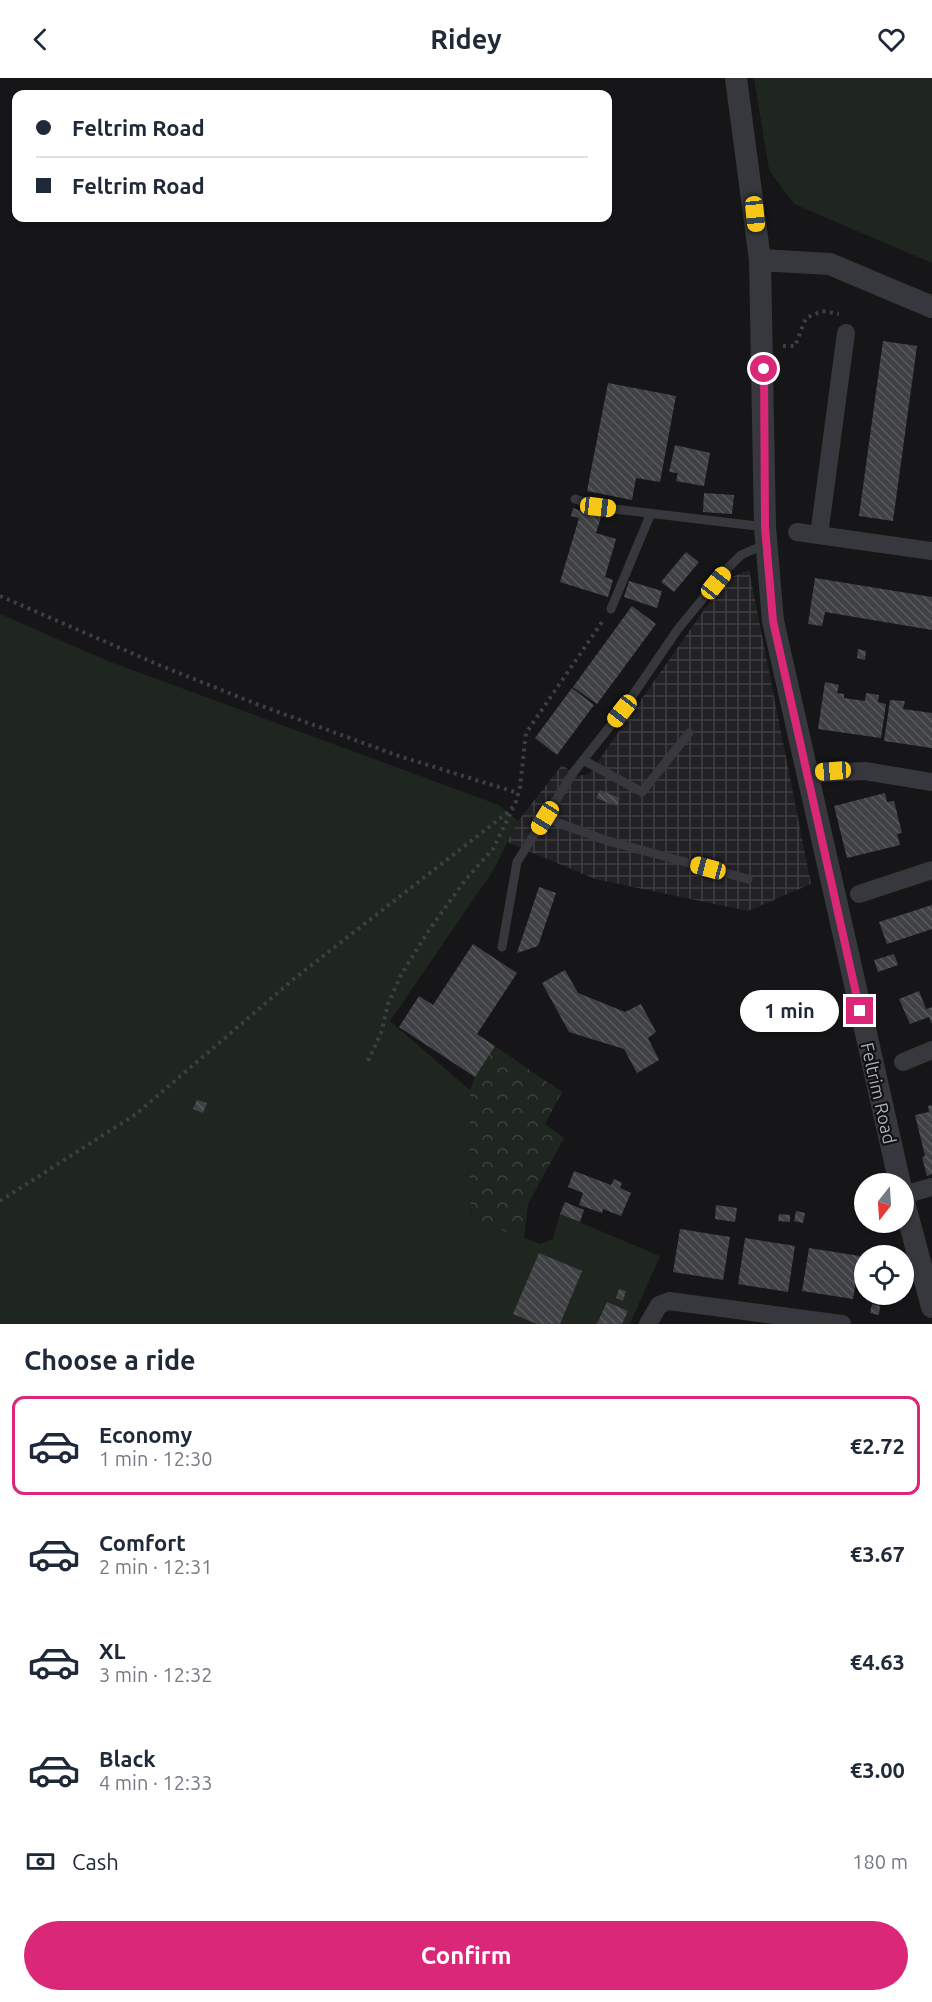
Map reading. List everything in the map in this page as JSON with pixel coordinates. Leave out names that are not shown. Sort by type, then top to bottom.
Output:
[{"type":"street","name":"Feltrim Road","points":[[736,78],[760,260],[764,345],[766,536],[773,621],[897,1173]]},
{"type":"street","points":[[760,260],[830,264],[932,307]]},
{"type":"street","points":[[819,535],[846,333]]},
{"type":"street","points":[[797,532],[932,551]]},
{"type":"street","points":[[806,774],[865,771],[932,782]]},
{"type":"street","points":[[859,894],[932,870]]},
{"type":"street","points":[[903,1062],[932,1050]]},
{"type":"street","points":[[914,1193],[932,1187]]},
{"type":"street","points":[[913,1233],[932,1307]]},
{"type":"street","points":[[648,1324],[658,1305],[669,1301],[842,1324]]},
{"type":"lane","points":[[576,499],[598,507],[651,513],[766,536]]},
{"type":"lane","points":[[611,609],[651,513]]},
{"type":"lane","points":[[502,947],[517,862],[545,818],[583,760],[622,711],[678,629],[728,568],[766,536]]},
{"type":"lane","points":[[583,760],[642,792],[689,733]]},
{"type":"lane","points":[[545,818],[608,841],[748,879]]},
{"type":"path","points":[[764,345],[795,346],[806,318],[822,311],[848,315],[846,333]]},
{"type":"path","points":[[0,596],[159,665],[259,705],[399,756],[518,793]]},
{"type":"path","points":[[368,1062],[381,1033],[388,1004],[401,975],[466,879],[493,849],[515,805],[526,733],[611,609]]},
{"type":"path","points":[[0,1201],[136,1114],[295,978],[515,805]]},
{"type":"shaded area","points":[[749,570],[811,884],[748,911],[595,879],[507,842],[518,821],[562,765],[578,776],[589,774],[725,580]]},
{"type":"green space","points":[[754,78],[932,78],[932,263],[794,204],[769,170]]},
{"type":"green space","points":[[0,614],[108,661],[499,805],[518,821],[493,871],[390,1021],[470,1090],[469,1188],[472,1218],[540,1244],[553,1239],[560,1214],[660,1256],[630,1324],[0,1324]]},
{"type":"green space","points":[[495,1046],[562,1092],[545,1124],[564,1138],[528,1204],[524,1239],[472,1218],[469,1188],[470,1090],[475,1077]]},
{"type":"building","points":[[883,341],[917,346],[893,521],[859,516]]},
{"type":"building","points":[[608,383],[676,396],[660,482],[636,478],[632,500],[587,491]]},
{"type":"building","points":[[675,445],[710,453],[704,486],[676,481],[678,473],[669,472]]},
{"type":"building","points":[[704,493],[734,495],[732,514],[703,512]]},
{"type":"building","points":[[573,508],[601,517],[596,533],[616,539],[605,577],[613,580],[608,597],[560,582],[579,518],[571,516]]},
{"type":"building","points":[[686,552],[699,562],[674,592],[661,582]]},
{"type":"building","points":[[815,578],[932,597],[932,630],[825,612],[822,626],[808,624]]},
{"type":"building","points":[[629,581],[662,591],[657,608],[624,597]]},
{"type":"building","points":[[632,606],[656,624],[597,704],[573,687]]},
{"type":"building","points":[[858,649],[866,651],[865,660],[857,658]]},
{"type":"building","points":[[825,682],[839,685],[837,693],[844,694],[844,698],[865,701],[866,693],[879,695],[878,702],[886,704],[881,738],[818,729]]},
{"type":"building","points":[[572,688],[594,705],[557,755],[535,738]]},
{"type":"building","points":[[890,700],[905,701],[903,709],[932,713],[932,748],[884,741]]},
{"type":"building","points":[[600,790],[620,798],[617,806],[596,798]]},
{"type":"building","points":[[885,793],[887,802],[894,801],[902,833],[897,834],[900,845],[847,858],[834,806]]},
{"type":"building","points":[[539,887],[556,893],[538,946],[517,953]]},
{"type":"building","points":[[932,905],[932,929],[887,944],[879,922]]},
{"type":"building","points":[[473,944],[517,973],[477,1034],[495,1046],[475,1077],[399,1027],[419,996],[433,1005]]},
{"type":"building","points":[[894,954],[898,965],[878,972],[874,960]]},
{"type":"building","points":[[565,970],[578,993],[625,1012],[641,1004],[656,1032],[648,1038],[659,1060],[637,1073],[624,1049],[569,1032],[542,983]]},
{"type":"building","points":[[919,991],[926,1009],[932,1007],[932,1024],[929,1017],[910,1024],[899,999]]},
{"type":"building","points":[[197,1100],[207,1103],[203,1113],[193,1109]]},
{"type":"building","points":[[932,1105],[932,1174],[927,1176],[922,1157],[925,1156],[915,1115],[929,1112],[928,1106]]},
{"type":"building","points":[[574,1171],[611,1185],[614,1179],[622,1183],[620,1188],[631,1193],[621,1216],[603,1209],[602,1213],[579,1205],[583,1193],[568,1187]]},
{"type":"building","points":[[565,1202],[584,1210],[580,1222],[560,1214]]},
{"type":"building","points":[[716,1205],[737,1208],[735,1222],[715,1219]]},
{"type":"building","points":[[796,1211],[805,1213],[803,1223],[794,1221]]},
{"type":"building","points":[[779,1214],[790,1215],[790,1222],[778,1221]]},
{"type":"building","points":[[680,1229],[730,1237],[723,1280],[673,1272]]},
{"type":"building","points":[[745,1238],[795,1246],[788,1292],[738,1284]]},
{"type":"building","points":[[809,1248],[854,1255],[853,1299],[802,1291]]},
{"type":"building","points":[[539,1253],[582,1271],[560,1324],[537,1324],[513,1314]]},
{"type":"building","points":[[619,1289],[626,1291],[623,1301],[616,1298]]},
{"type":"building","points":[[607,1302],[628,1311],[622,1324],[597,1324]]},
{"type":"building","points":[[872,1305],[880,1306],[879,1315],[870,1313]]},
{"type":"route","points":[[764,369],[765,527],[773,621],[860,1011]]}]
